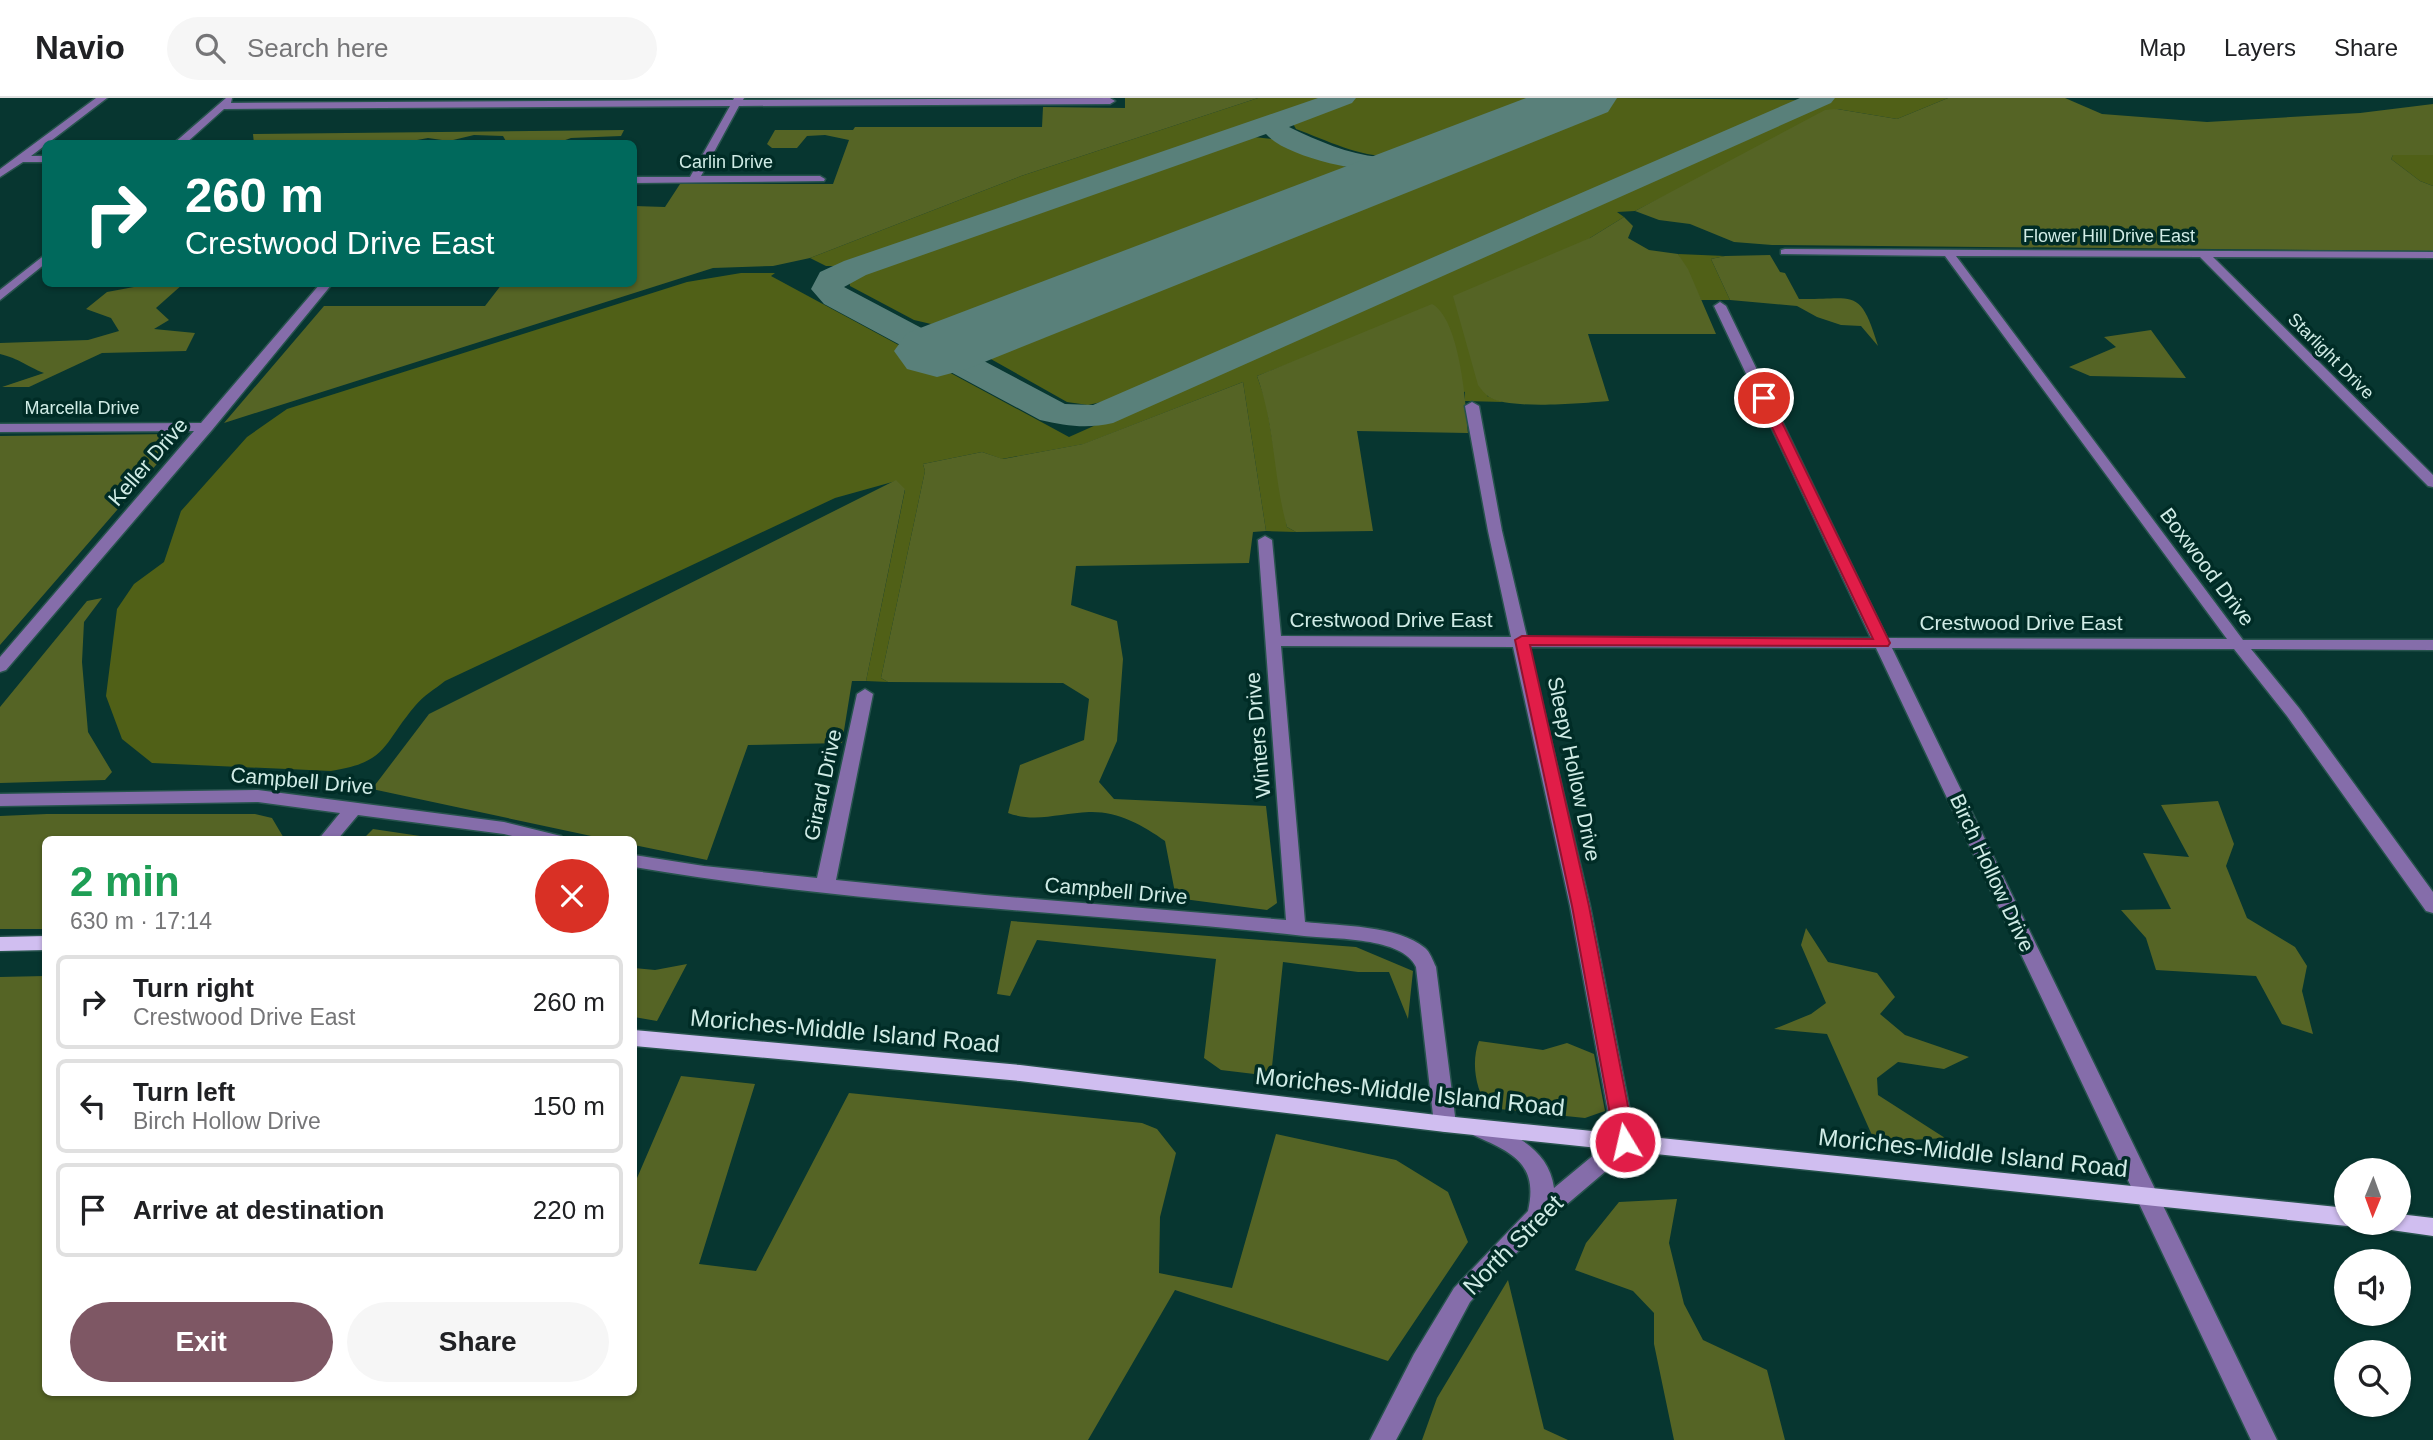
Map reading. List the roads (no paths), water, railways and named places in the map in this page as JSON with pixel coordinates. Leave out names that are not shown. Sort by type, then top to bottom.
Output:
[{"type":"main road","points":[[0,944],[42,943]]},
{"type":"main road","name":"Moriches-Middle Island Road","points":[[637,1038],[1020,1073],[1479,1128],[2148,1199],[2334,1216]]},
{"type":"main road","points":[[2412,1225],[2433,1227]]},
{"type":"street","points":[[45,140],[102,98]]},
{"type":"street","points":[[183,140],[231,98]]},
{"type":"street","points":[[694,179],[738,101]]},
{"type":"street","points":[[221,106],[1110,101]]},
{"type":"street","points":[[0,174],[42,142]]},
{"type":"street","points":[[0,159],[42,159]]},
{"type":"street","name":"Carlin Drive","points":[[637,180],[820,179]]},
{"type":"street","name":"Flower Hill Drive East","points":[[1785,252],[2433,255]]},
{"type":"street","name":"Boxwood Drive","points":[[1948,253],[2238,644],[2293,712],[2433,906]]},
{"type":"street","name":"Starlight Drive","points":[[2203,254],[2433,483]]},
{"type":"street","points":[[0,296],[42,260]]},
{"type":"street","name":"Keller Drive","points":[[0,667],[324,287]]},
{"type":"street","name":"Birch Hollow Drive","points":[[1720,306],[2264,1440]]},
{"type":"street","name":"Sleepy Hollow Drive","points":[[1472,406],[1495,531],[1522,640],[1580,906],[1625,1142]]},
{"type":"street","name":"Marcella Drive","points":[[0,428],[207,427]]},
{"type":"street","name":"Winters Drive","points":[[1265,540],[1296,928]]},
{"type":"street","name":"Crestwood Drive East","points":[[1273,641],[2433,645]]},
{"type":"street","name":"Girard Drive","points":[[825,885],[865,694]]},
{"type":"street","name":"Campbell Drive","points":[[0,800],[258,796],[504,828],[538,836]]},
{"type":"street","points":[[330,836],[354,808]]},
{"type":"street","name":"Campbell Drive","points":[[637,861],[704,873],[985,902],[1296,928],[1377,937],[1403,943],[1420,954],[1426,967],[1445,1124]]},
{"type":"street","points":[[1479,1128],[1514,1145],[1533,1160],[1543,1186],[1538,1215]]},
{"type":"street","name":"North Street","points":[[1383,1440],[1423,1362],[1462,1295],[1538,1215],[1625,1142]]}]
